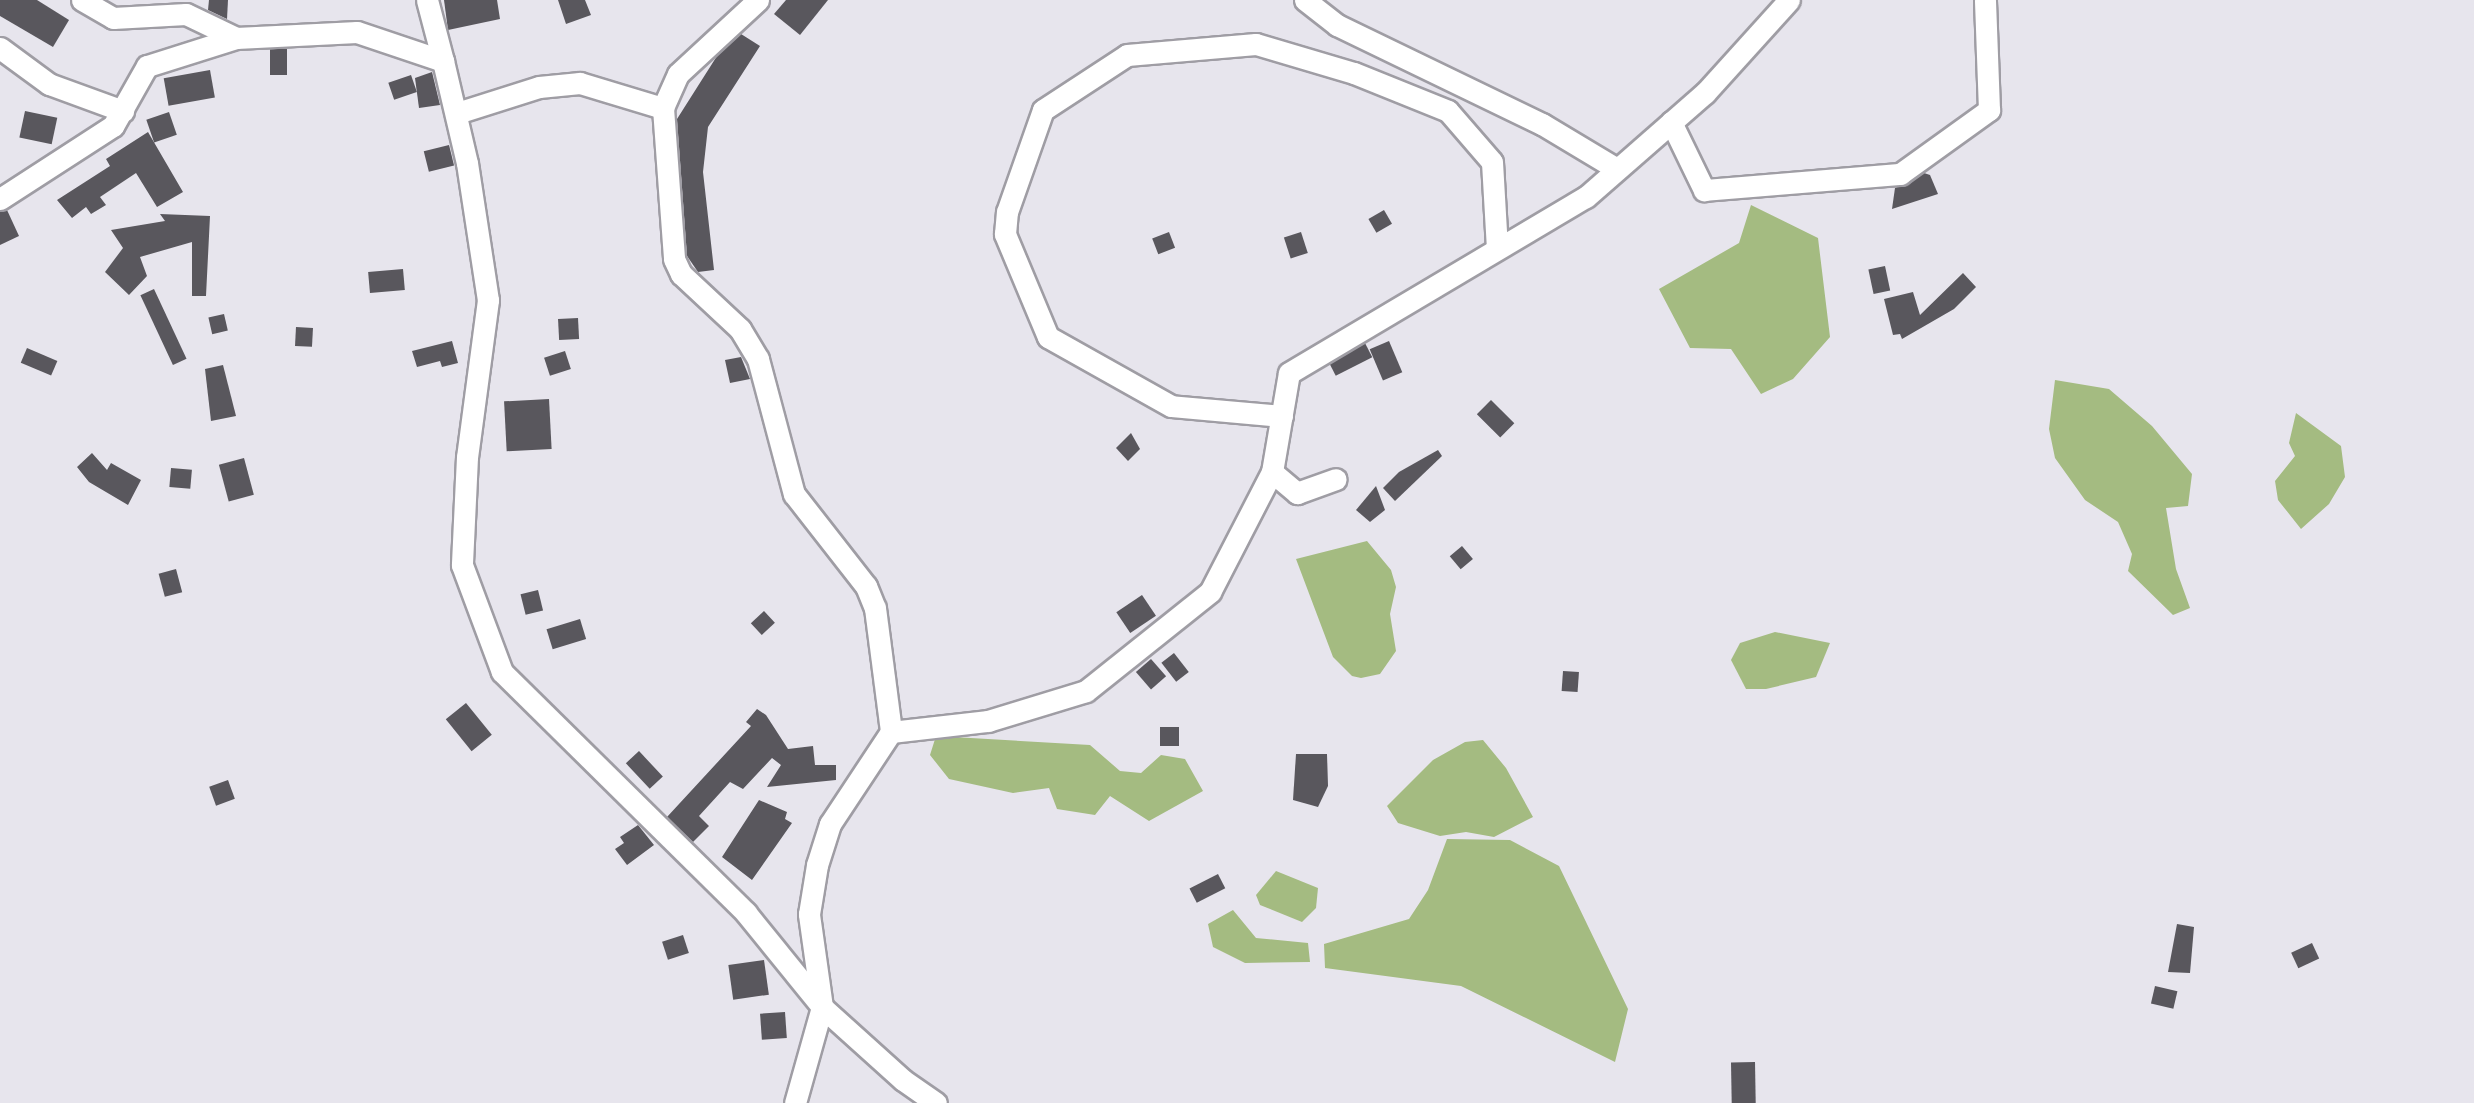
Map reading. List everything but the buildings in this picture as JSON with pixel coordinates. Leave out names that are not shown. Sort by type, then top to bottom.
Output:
[{"type":"street","points":[[82,0],[114,18],[186,14],[236,38]]},
{"type":"street","points":[[428,0],[457,113],[488,300],[467,457],[462,565],[502,672],[746,913],[822,1007],[903,1080],[936,1103]]},
{"type":"street","points":[[758,0],[678,74],[663,108],[674,259],[681,274],[740,329],[758,359],[794,494],[866,586],[875,607],[891,732],[830,824],[817,865],[809,914],[822,1007],[795,1103]]},
{"type":"street","points":[[1305,0],[1337,25],[1464,83],[1616,169]]},
{"type":"street","points":[[891,732],[988,721],[1086,691],[1210,592],[1272,471],[1289,373],[1586,197],[1705,93],[1789,0]]},
{"type":"street","points":[[1671,122],[1704,190],[1900,174],[1989,110],[1985,0]]},
{"type":"street","points":[[0,199],[113,126],[147,66],[236,38],[357,32],[443,61]]},
{"type":"street","points":[[1282,416],[1171,406],[1048,337],[1005,234],[1007,212],[1043,110],[1127,55],[1256,44],[1354,73],[1448,111],[1492,162],[1497,249]]},
{"type":"street","points":[[0,48],[49,84],[122,111]]},
{"type":"street","points":[[457,113],[539,87],[580,83],[663,108]]},
{"type":"street","points":[[1272,471],[1297,493],[1336,479]]},
{"type":"green space","points":[[1751,205],[1818,238],[1830,337],[1793,379],[1761,394],[1731,349],[1690,348],[1659,289],[1739,243]]},
{"type":"green space","points":[[2055,380],[2109,389],[2152,426],[2192,474],[2188,506],[2166,508],[2176,569],[2190,608],[2173,615],[2128,571],[2132,554],[2118,522],[2085,500],[2055,458],[2049,429]]},
{"type":"green space","points":[[2296,413],[2341,446],[2345,477],[2329,504],[2301,529],[2278,500],[2275,481],[2295,456],[2289,443]]},
{"type":"green space","points":[[1367,541],[1391,570],[1396,587],[1390,614],[1396,651],[1380,674],[1361,678],[1352,676],[1333,657],[1296,559]]},
{"type":"green space","points":[[1775,632],[1830,643],[1816,677],[1766,689],[1746,689],[1731,660],[1740,643]]},
{"type":"green space","points":[[936,736],[1090,745],[1120,771],[1141,773],[1161,755],[1185,759],[1203,791],[1149,821],[1110,796],[1095,815],[1057,809],[1049,788],[1013,793],[949,779],[930,755]]},
{"type":"green space","points":[[1483,740],[1506,768],[1533,817],[1494,837],[1466,832],[1440,836],[1398,823],[1387,806],[1433,760],[1465,742]]},
{"type":"green space","points":[[1447,839],[1510,840],[1559,866],[1628,1009],[1615,1062],[1461,986],[1325,968],[1324,944],[1409,919],[1428,890]]},
{"type":"green space","points":[[1276,871],[1318,888],[1316,908],[1302,922],[1260,905],[1256,895]]},
{"type":"green space","points":[[1233,910],[1256,938],[1308,943],[1310,962],[1245,963],[1213,947],[1208,924]]}]
